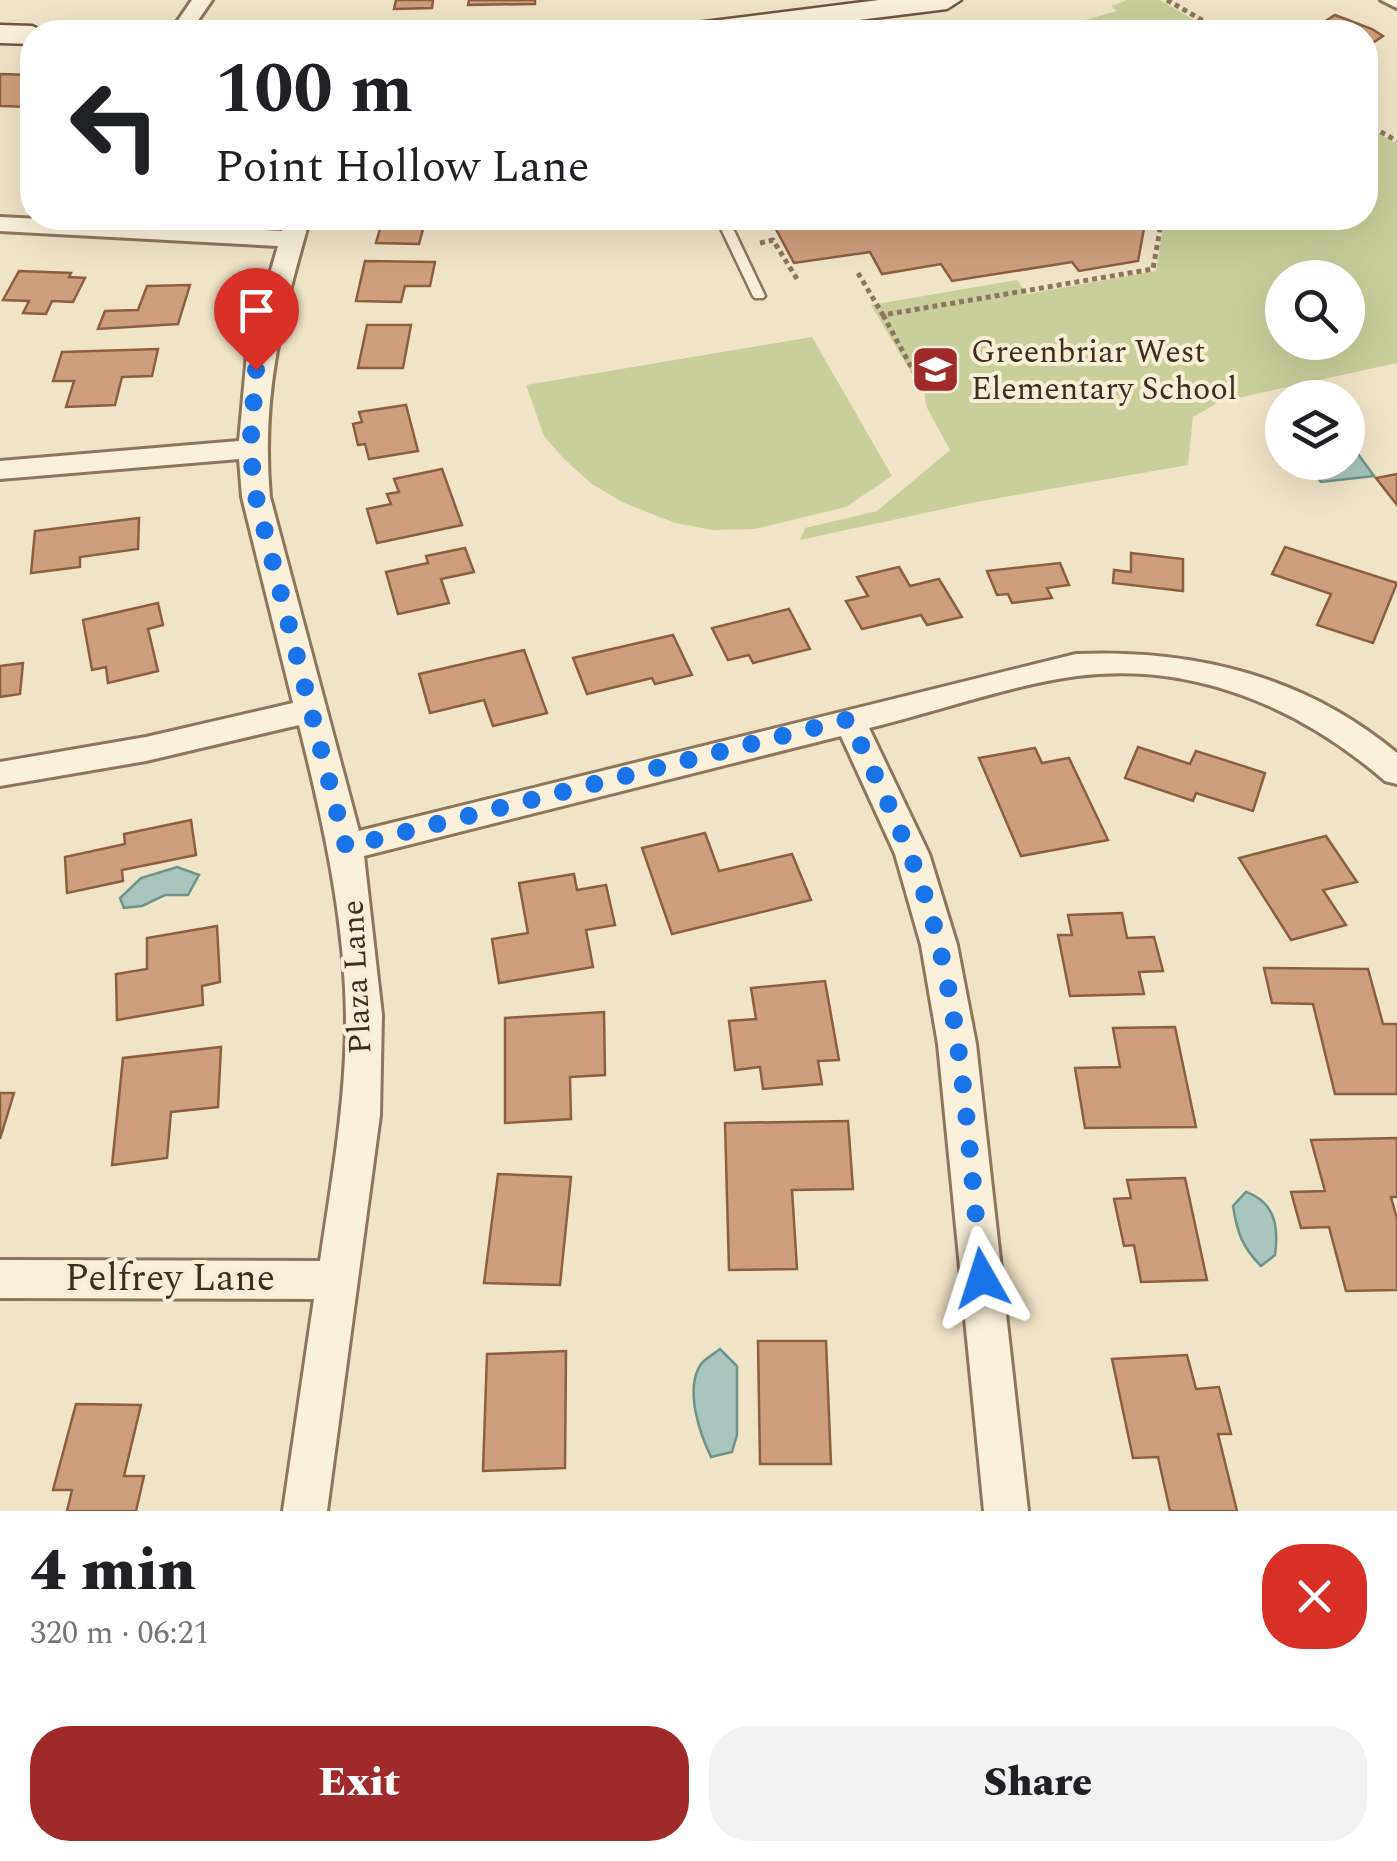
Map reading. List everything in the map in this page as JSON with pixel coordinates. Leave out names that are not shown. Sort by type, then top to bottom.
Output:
[{"type":"street","points":[[790,20],[947,0]]},
{"type":"street","name":"Plaza Lane","points":[[294,230],[261,337],[250,402],[250,449],[256,497],[346,847],[364,1015],[361,1114],[305,1511]]},
{"type":"street","points":[[0,470],[250,449]]},
{"type":"street","points":[[346,847],[1076,664],[1148,662],[1218,673],[1284,696],[1345,729],[1397,772]]},
{"type":"street","points":[[0,774],[146,749],[310,710]]},
{"type":"street","points":[[849,719],[912,854],[939,944],[957,1044],[1006,1511]]},
{"type":"street","name":"Pelfrey Lane","points":[[0,1278],[339,1280]]},
{"type":"lane","points":[[728,230],[759,296]]},
{"type":"path","points":[[1168,0],[1202,20]]},
{"type":"path","points":[[884,315],[1154,269],[1160,230]]},
{"type":"path","points":[[748,246],[773,240],[797,279]]},
{"type":"path","points":[[858,272],[922,385]]},
{"type":"green space","points":[[1127,0],[1160,0],[1194,20],[1085,20],[1117,11],[1111,6]]},
{"type":"green space","points":[[1378,133],[1397,144],[1397,363],[1319,380],[1265,380],[1265,392],[1219,402],[1193,417],[1188,465],[976,502],[800,540],[805,528],[877,511],[950,450],[926,406],[924,384],[918,384],[871,305],[1017,280],[1027,294],[1156,271],[1163,230],[1378,230]]},
{"type":"green space","points":[[812,337],[892,476],[846,507],[755,529],[712,530],[675,523],[624,503],[592,484],[544,436],[526,385]]},
{"type":"water","points":[[177,867],[199,875],[188,895],[165,895],[142,906],[124,908],[120,898],[141,878]]},
{"type":"water","points":[[1246,1192],[1263,1202],[1275,1225],[1275,1255],[1261,1266],[1245,1246],[1233,1206]]},
{"type":"water","points":[[720,1349],[737,1366],[737,1435],[732,1452],[711,1457],[699,1424],[694,1386],[701,1364]]},
{"type":"building","points":[[396,0],[433,0],[432,8],[394,9]]},
{"type":"building","points":[[469,0],[535,0],[535,4],[468,5]]},
{"type":"building","points":[[0,74],[20,75],[20,107],[0,106]]},
{"type":"building","points":[[380,230],[423,230],[419,244],[376,243]]},
{"type":"building","points":[[776,230],[1144,230],[1138,261],[1079,271],[1072,262],[952,281],[941,264],[882,274],[870,252],[794,263]]},
{"type":"building","points":[[365,261],[435,262],[430,286],[405,286],[401,302],[356,301]]},
{"type":"building","points":[[19,271],[71,273],[69,277],[85,278],[73,302],[52,301],[46,314],[23,313],[29,301],[3,300]]},
{"type":"building","points":[[190,285],[178,324],[98,329],[105,311],[138,310],[147,286]]},
{"type":"building","points":[[367,325],[411,325],[403,368],[358,368]]},
{"type":"building","points":[[158,349],[152,376],[122,377],[115,405],[66,407],[74,381],[53,381],[62,352]]},
{"type":"building","points":[[406,405],[418,451],[369,459],[365,444],[358,445],[353,424],[362,422],[359,412]]},
{"type":"building","points":[[442,469],[462,525],[377,543],[367,509],[391,504],[387,494],[399,492],[394,479]]},
{"type":"building","points":[[1397,474],[1397,505],[1376,478]]},
{"type":"building","points":[[139,518],[138,549],[80,557],[80,567],[31,573],[35,531]]},
{"type":"building","points":[[1285,547],[1397,583],[1373,643],[1317,625],[1331,594],[1272,574]]},
{"type":"building","points":[[465,548],[474,572],[441,579],[449,603],[398,614],[386,572],[428,563],[426,556]]},
{"type":"building","points":[[1131,553],[1183,559],[1183,591],[1113,583],[1114,570],[1131,572]]},
{"type":"building","points":[[1060,563],[1069,585],[1047,588],[1052,598],[1012,603],[1008,594],[997,595],[987,571]]},
{"type":"building","points":[[899,567],[910,586],[939,579],[962,617],[927,625],[921,615],[862,629],[846,601],[868,596],[857,577]]},
{"type":"building","points":[[158,603],[163,625],[148,629],[158,671],[108,683],[106,667],[92,670],[83,620]]},
{"type":"building","points":[[789,609],[810,649],[753,663],[749,655],[728,660],[712,628]]},
{"type":"building","points":[[673,635],[692,675],[655,684],[652,678],[587,694],[573,658]]},
{"type":"building","points":[[524,650],[547,713],[493,726],[484,700],[430,713],[419,674]]},
{"type":"building","points":[[23,663],[20,694],[0,697],[0,666]]},
{"type":"building","points":[[1138,747],[1190,764],[1196,751],[1265,773],[1253,811],[1196,793],[1193,801],[1125,778]]},
{"type":"building","points":[[1035,748],[1042,763],[1069,758],[1108,840],[1021,856],[979,758]]},
{"type":"building","points":[[191,820],[196,855],[122,870],[123,881],[67,893],[65,857],[125,844],[124,834]]},
{"type":"building","points":[[705,833],[719,871],[792,854],[811,900],[672,934],[642,848]]},
{"type":"building","points":[[1326,836],[1357,882],[1323,890],[1346,925],[1291,940],[1239,858]]},
{"type":"building","points":[[574,874],[577,890],[606,885],[615,925],[586,930],[593,967],[499,983],[492,939],[528,933],[519,883]]},
{"type":"building","points":[[1122,913],[1127,938],[1154,937],[1163,971],[1139,972],[1144,994],[1070,996],[1058,935],[1072,935],[1068,915]]},
{"type":"building","points":[[217,926],[220,982],[202,986],[203,1005],[117,1020],[116,974],[147,969],[147,938]]},
{"type":"building","points":[[1264,968],[1368,969],[1383,1024],[1397,1024],[1397,1094],[1335,1094],[1313,1004],[1272,1003]]},
{"type":"building","points":[[825,981],[839,1060],[818,1061],[822,1084],[763,1089],[760,1067],[735,1070],[729,1021],[756,1019],[751,988]]},
{"type":"building","points":[[604,1012],[605,1075],[570,1077],[571,1119],[505,1123],[505,1018]]},
{"type":"building","points":[[1175,1027],[1196,1127],[1085,1128],[1075,1068],[1120,1067],[1113,1028]]},
{"type":"building","points":[[221,1047],[218,1107],[171,1112],[167,1158],[112,1165],[123,1058]]},
{"type":"building","points":[[0,1093],[14,1093],[0,1139]]},
{"type":"building","points":[[848,1121],[853,1189],[792,1190],[797,1269],[729,1270],[725,1123]]},
{"type":"building","points":[[1397,1138],[1397,1197],[1391,1197],[1397,1219],[1397,1290],[1346,1291],[1329,1227],[1301,1228],[1291,1192],[1325,1191],[1311,1140]]},
{"type":"building","points":[[498,1174],[571,1177],[560,1285],[484,1283]]},
{"type":"building","points":[[1185,1178],[1207,1280],[1141,1282],[1134,1245],[1124,1246],[1114,1199],[1131,1198],[1127,1180]]},
{"type":"building","points":[[758,1341],[826,1341],[831,1464],[760,1464]]},
{"type":"building","points":[[566,1351],[565,1468],[483,1471],[487,1354]]},
{"type":"building","points":[[1187,1355],[1196,1389],[1219,1387],[1231,1434],[1218,1434],[1237,1511],[1170,1511],[1158,1457],[1133,1458],[1112,1359]]},
{"type":"building","points":[[76,1404],[141,1405],[124,1476],[144,1476],[136,1511],[67,1511],[72,1490],[53,1490]]},
{"type":"place","name":"Greenbriar West Elementary School","points":[[936,370]]},
{"type":"route","points":[[256,370],[250,402],[250,449],[256,497],[346,847],[849,719],[912,854],[939,944],[957,1044],[982,1278]]}]
